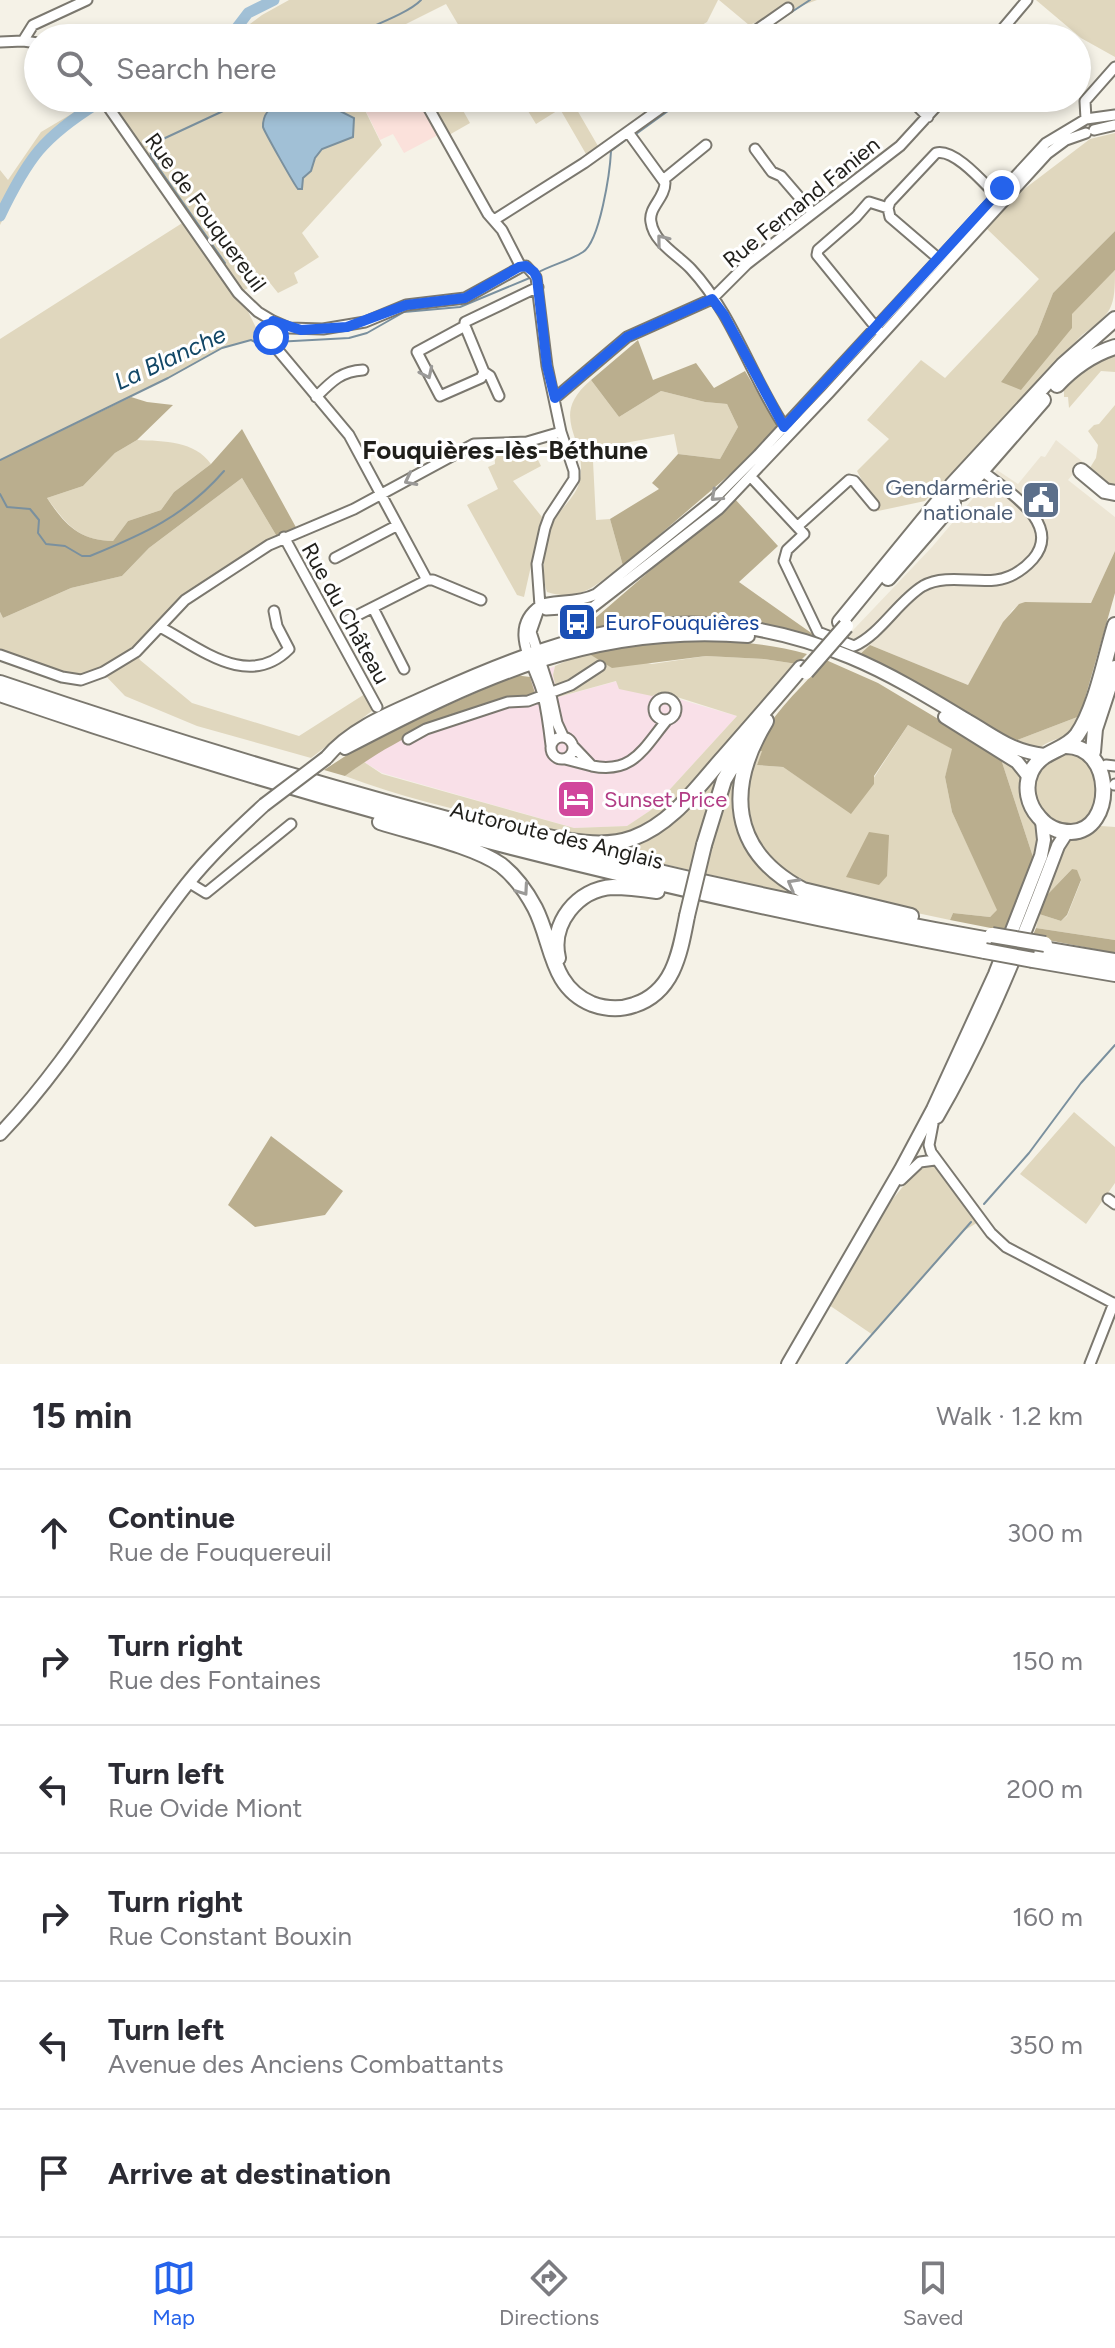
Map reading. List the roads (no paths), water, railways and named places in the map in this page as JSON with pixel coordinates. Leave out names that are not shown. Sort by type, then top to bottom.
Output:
[{"type":"highway","points":[[431,815],[577,842],[609,844],[651,830],[685,801],[762,720],[1063,365],[1115,319]]},
{"type":"highway","points":[[953,494],[981,470],[1067,374],[1098,353],[1115,347]]},
{"type":"highway","points":[[1081,471],[1105,491],[1115,493]]},
{"type":"highway","points":[[1065,746],[1084,748],[1111,765],[1114,792],[1104,820],[1085,830],[1067,832],[1042,821],[1029,801],[1029,777],[1037,761],[1065,746],[1079,731],[1091,704],[1115,625]]},
{"type":"highway","points":[[1093,752],[1095,729],[1115,668]]},
{"type":"highway","name":"Autoroute des Anglais","points":[[0,683],[173,740],[431,815],[670,875],[989,942]]},
{"type":"highway","name":"Autoroute des Anglais","points":[[0,694],[267,780],[530,852],[700,893],[1115,961]]},
{"type":"highway","points":[[267,780],[311,799],[460,847],[500,864],[514,877],[535,909],[552,960],[565,985],[577,996],[603,1008],[621,1009],[653,996],[675,967],[702,844],[721,777],[762,720]]},
{"type":"highway","points":[[762,720],[739,784],[745,828],[767,865],[788,882],[822,896],[989,942]]},
{"type":"highway","points":[[685,916],[668,968],[649,992],[632,1001],[605,1002],[590,997],[568,980],[559,963],[556,951],[559,928],[574,905],[596,890],[612,887],[700,893]]},
{"type":"highway","name":"Autoroute des Anglais","points":[[1042,951],[1115,974]]},
{"type":"main road","points":[[0,1134],[54,1070],[188,882],[228,838],[264,805],[326,758],[387,726],[581,637],[643,626],[697,624],[763,631],[824,647],[862,663],[1017,750],[1044,755]]},
{"type":"main road","points":[[535,656],[655,635],[719,634],[778,641],[840,660],[892,685],[1017,762],[1029,777]]},
{"type":"main road","points":[[826,1301],[901,1169],[964,1043],[1041,856],[1044,840],[1042,821]]},
{"type":"main road","points":[[788,1364],[901,1180],[964,1069],[1002,987],[1058,846],[1067,832]]},
{"type":"street","points":[[35,24],[87,0]]},
{"type":"street","points":[[1007,24],[1027,0]]},
{"type":"street","points":[[765,24],[788,8]]},
{"type":"street","points":[[0,42],[23,41]]},
{"type":"street","points":[[1091,94],[1115,67]]},
{"type":"street","name":"Rue de Fouquereuil","points":[[112,112],[238,293],[273,321],[301,330],[347,327],[406,305],[465,298],[521,267]]},
{"type":"street","points":[[431,112],[521,267],[526,266],[536,279],[547,366],[574,479],[545,528],[537,564],[540,606],[531,632],[535,656],[557,723],[563,736],[572,741],[592,766]]},
{"type":"street","points":[[494,220],[631,135],[658,112]]},
{"type":"street","points":[[923,112],[928,117]]},
{"type":"street","name":"Rue Fernand Fanien","points":[[712,299],[747,264],[900,146],[932,112]]},
{"type":"street","points":[[1086,112],[1088,125]]},
{"type":"street","points":[[879,330],[996,195],[1046,143],[1115,115]]},
{"type":"street","points":[[540,606],[546,610],[593,607],[719,509],[751,477],[787,431],[879,330],[1047,154],[1088,125],[1115,125]]},
{"type":"street","points":[[631,135],[663,180],[665,193],[651,215],[651,225],[672,252],[691,269],[724,315],[787,431]]},
{"type":"street","points":[[663,180],[706,145]]},
{"type":"street","points":[[755,149],[772,172],[781,176],[812,212]]},
{"type":"street","points":[[888,208],[941,151],[951,154],[996,195]]},
{"type":"street","points":[[879,330],[817,255],[818,250],[869,202],[888,208]]},
{"type":"street","points":[[888,208],[890,217],[939,259]]},
{"type":"street","points":[[499,396],[490,376],[484,372],[465,322],[536,279]]},
{"type":"street","points":[[555,398],[627,337],[712,299]]},
{"type":"street","points":[[273,321],[270,329],[273,343],[349,435],[427,580]]},
{"type":"street","points":[[465,326],[417,352],[440,396],[481,378],[484,372]]},
{"type":"street","points":[[316,397],[337,377],[350,371],[363,370]]},
{"type":"street","points":[[540,606],[575,602],[596,594],[715,498],[787,431]]},
{"type":"street","points":[[0,655],[62,677],[81,680],[119,664],[185,600],[284,537],[381,495],[474,444],[527,442],[561,432]]},
{"type":"street","points":[[874,505],[854,481],[849,480],[801,530],[787,550],[784,561],[821,635],[854,646],[923,587],[945,581],[995,580],[1021,570],[1033,558],[1041,546],[1038,522],[981,470]]},
{"type":"street","points":[[751,477],[801,530]]},
{"type":"street","points":[[335,558],[396,526]]},
{"type":"street","name":"Rue du Château","points":[[284,537],[377,707]]},
{"type":"street","points":[[348,620],[427,580],[481,600]]},
{"type":"street","points":[[373,608],[404,669]]},
{"type":"street","points":[[160,627],[231,666],[252,667],[263,665],[289,649],[277,626],[274,611]]},
{"type":"street","points":[[408,739],[426,729],[508,702],[528,701],[571,685],[600,666]]},
{"type":"street","points":[[547,692],[551,745],[555,757],[592,766],[608,769],[635,759],[667,720]]},
{"type":"street","points":[[551,745],[563,736]]},
{"type":"street","points":[[565,759],[572,755],[574,747]]},
{"type":"street","points":[[188,882],[206,893],[291,824]]},
{"type":"street","points":[[933,1124],[929,1145],[935,1160],[991,1233],[1006,1247],[1115,1304],[1090,1364]]},
{"type":"street","points":[[901,1180],[920,1162],[935,1160]]},
{"type":"water","points":[[268,112],[342,112],[354,118],[353,137],[322,149],[311,171],[303,178],[302,189],[298,189],[263,127]]},
{"type":"waterway","points":[[240,24],[248,13],[274,0]]},
{"type":"waterway","points":[[379,24],[421,0]]},
{"type":"waterway","name":"La Blanche","points":[[773,24],[810,0]]},
{"type":"waterway","points":[[0,216],[19,179],[39,150],[84,112]]},
{"type":"waterway","points":[[221,112],[150,148],[158,167],[225,263]]},
{"type":"waterway","name":"La Blanche","points":[[636,134],[667,112]]},
{"type":"waterway","name":"La Blanche","points":[[537,273],[578,255],[589,245],[603,205],[611,151],[627,139]]},
{"type":"waterway","name":"La Blanche","points":[[275,342],[349,338],[367,333],[404,312],[460,307],[532,277]]},
{"type":"waterway","name":"La Blanche","points":[[0,460],[168,378],[222,348],[251,340],[269,344]]},
{"type":"waterway","points":[[0,494],[7,507],[30,509],[39,520],[38,533],[46,544],[65,546],[82,556],[90,556],[128,540],[179,512],[224,471]]},
{"type":"waterway","points":[[984,1204],[1115,1045]]},
{"type":"waterway","points":[[846,1364],[971,1222]]},
{"type":"place","name":"Gendarmerie nationale","points":[[1041,500]]},
{"type":"place","name":"EuroFouquières","points":[[577,622]]},
{"type":"place","name":"Sunset Price","points":[[576,799]]},
{"type":"district","name":"Fouquières-lès-Béthune","points":[[505,450]]}]
